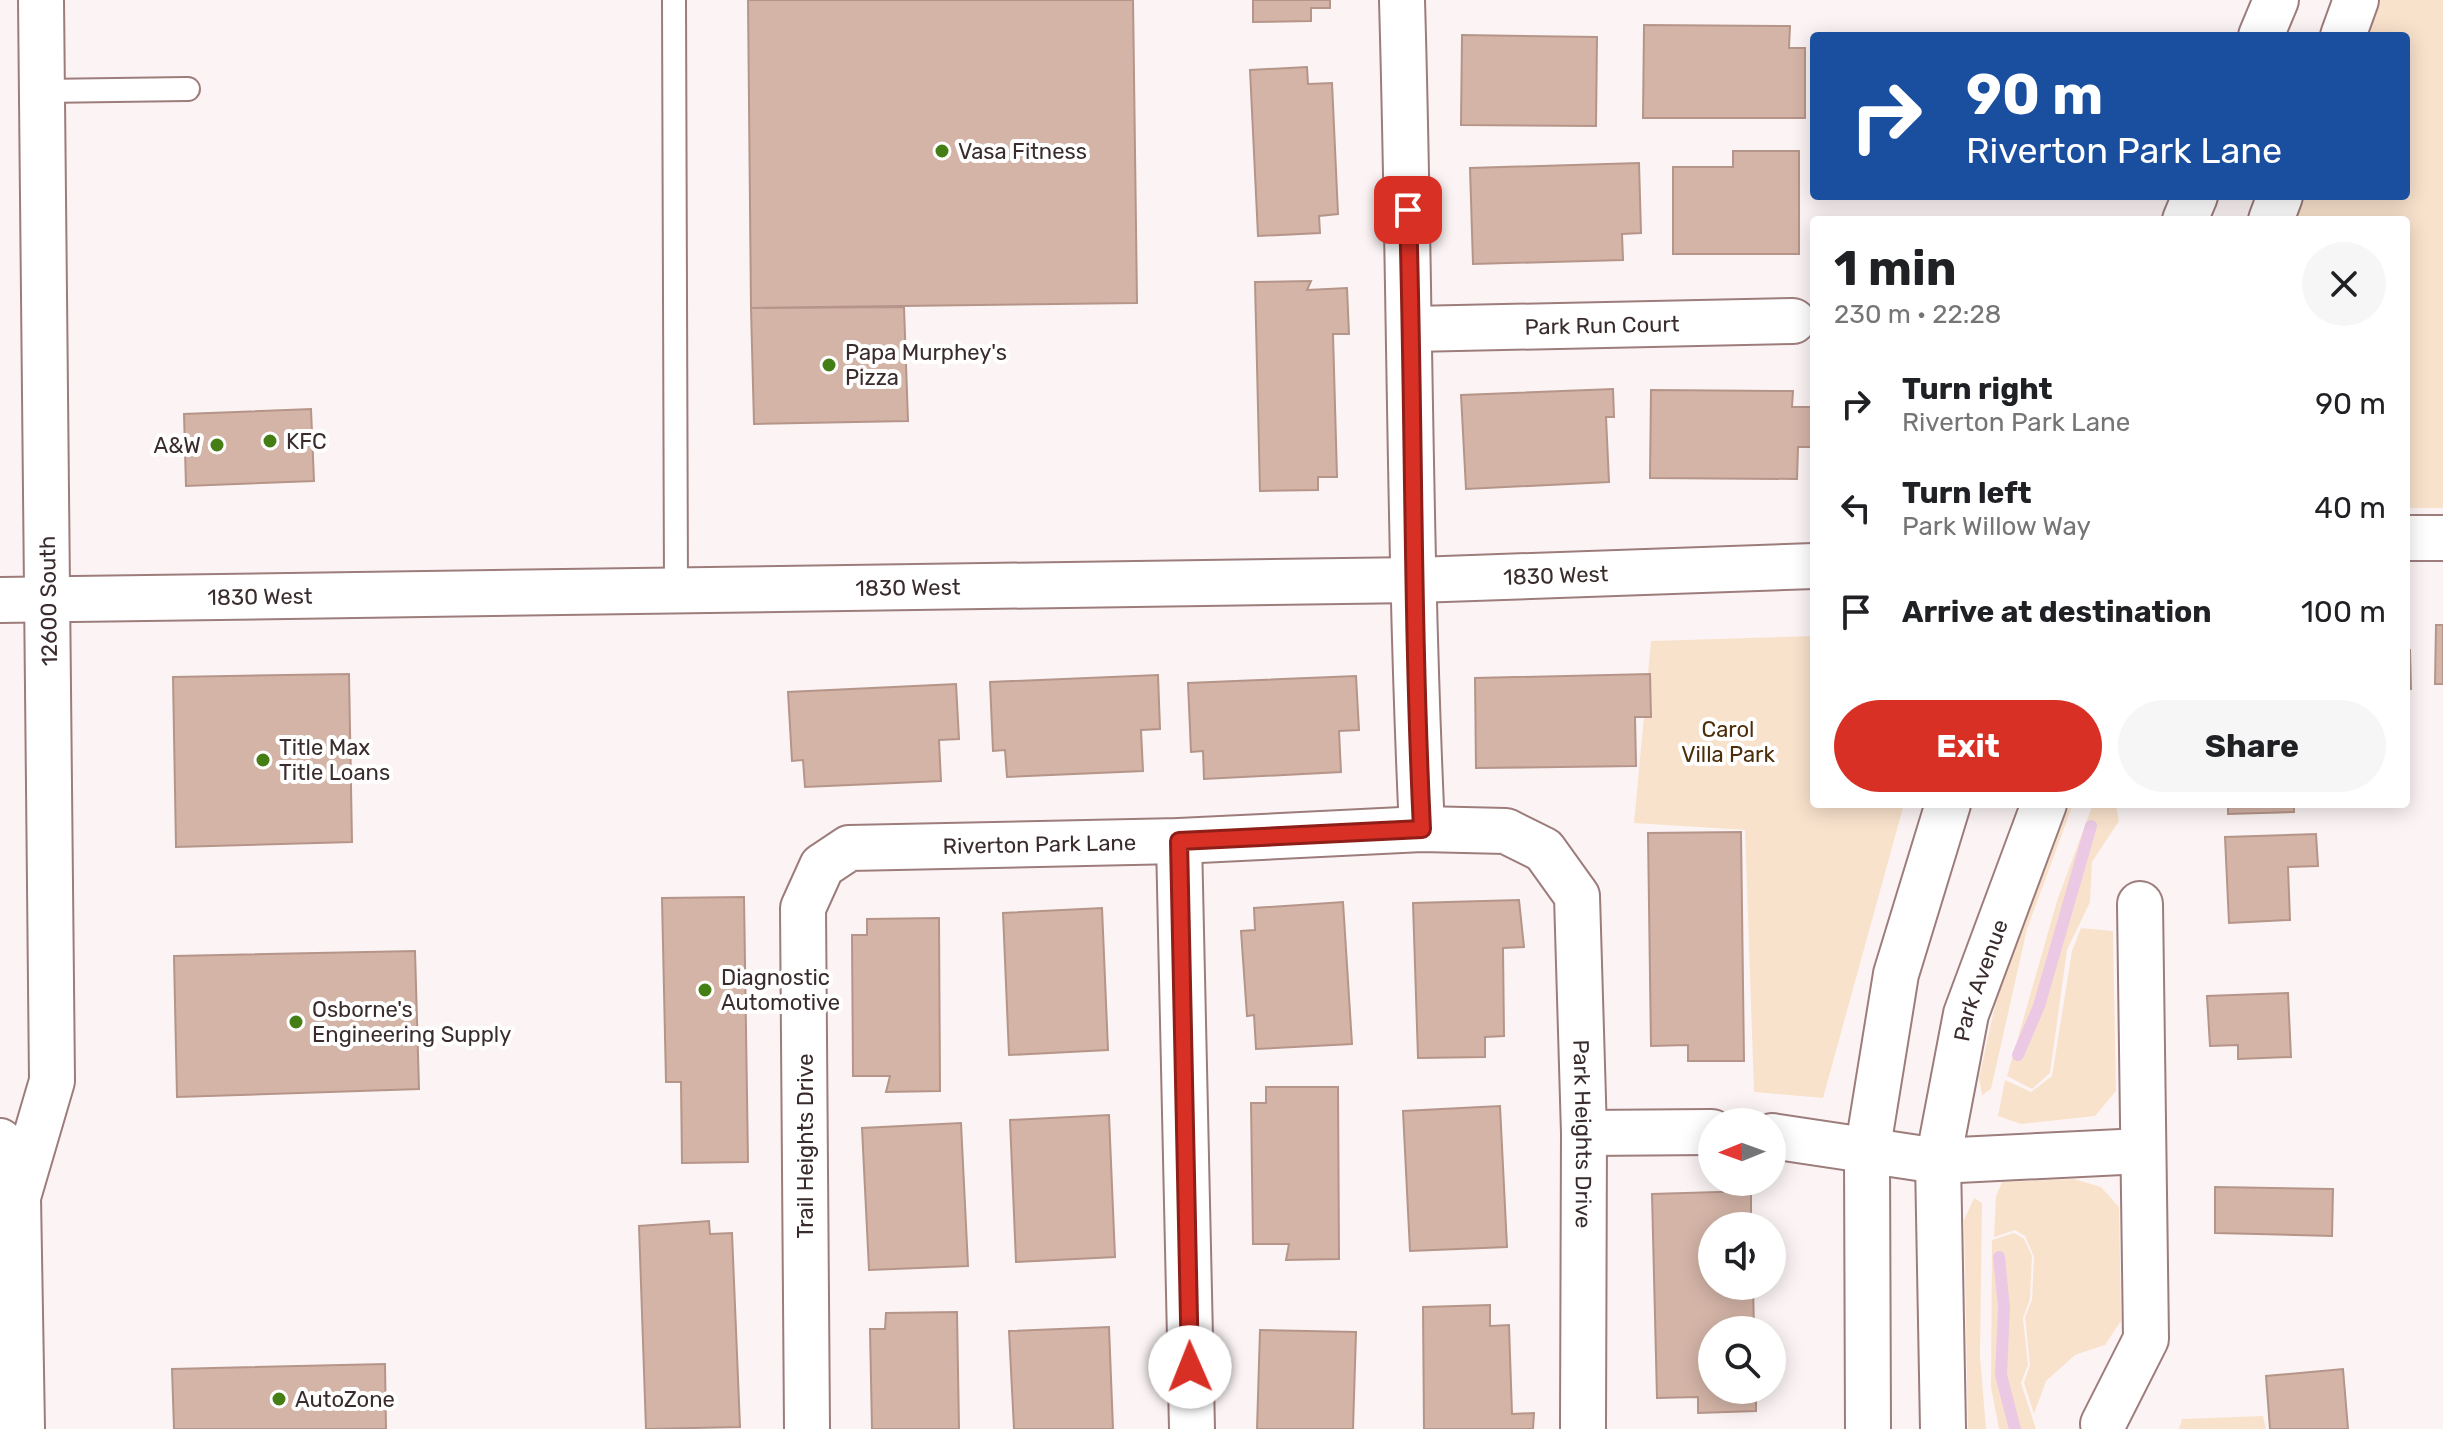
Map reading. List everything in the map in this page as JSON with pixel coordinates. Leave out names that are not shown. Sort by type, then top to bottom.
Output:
[{"type":"street","name":"12600 South","points":[[9,1198],[52,1081],[41,0]]},
{"type":"street","points":[[1402,0],[1412,329],[1411,512],[1416,580],[1414,654],[1422,829]]},
{"type":"street","points":[[2263,32],[2276,0]]},
{"type":"street","points":[[2344,32],[2355,0]]},
{"type":"street","name":"Park Run Court","points":[[1412,329],[1793,321]]},
{"type":"street","points":[[2410,538],[2443,538]]},
{"type":"street","name":"1830 West","points":[[0,600],[1416,580],[1810,566]]},
{"type":"street","points":[[1868,1429],[1867,1153],[1896,974],[1947,808]]},
{"type":"street","name":"Park Avenue","points":[[1943,1429],[1938,1161],[1966,1014],[2043,808]]},
{"type":"street","name":"Riverton Park Lane","points":[[822,866],[849,848],[1179,841],[1422,829],[1506,831],[1544,850]]},
{"type":"street","points":[[1179,841],[1192,1429]]},
{"type":"street","name":"Park Heights Drive","points":[[1544,850],[1577,896],[1584,1133],[1583,1429]]},
{"type":"street","name":"Trail Heights Drive","points":[[807,1429],[803,908],[822,866]]},
{"type":"street","points":[[2103,1424],[2146,1339],[2140,904]]},
{"type":"street","points":[[1584,1133],[1698,1132]]},
{"type":"street","points":[[1786,1139],[1867,1153],[1938,1161],[2142,1151]]},
{"type":"street","name":"12600 South","points":[[0,1141],[9,1198],[22,1429]]},
{"type":"lane","points":[[674,0],[676,589]]},
{"type":"lane","points":[[42,91],[188,89]]},
{"type":"green space","points":[[2379,0],[2443,0],[2443,508],[2410,508],[2410,216],[2293,216],[2299,200],[2410,200],[2410,32],[2366,32]]},
{"type":"green space","name":"Carol Villa Park","points":[[1810,636],[1810,808],[1903,808],[1823,1098],[1754,1092],[1745,830],[1634,823],[1651,641]]},
{"type":"green space","points":[[2059,808],[2072,808],[2027,929],[1991,1089],[1982,1095],[1979,1078],[2012,928]]},
{"type":"green space","points":[[2092,808],[2117,808],[2119,821],[2092,862],[2090,902],[2067,950],[2050,1073],[2032,1089],[2007,1076],[2057,901]]},
{"type":"green space","points":[[2081,928],[2113,931],[2116,1091],[2095,1116],[2021,1124],[1998,1116],[2005,1080],[2031,1092],[2052,1076],[2072,951]]},
{"type":"green space","points":[[2074,1179],[2101,1187],[2119,1207],[2121,1321],[2105,1345],[2075,1355],[2046,1381],[2034,1414],[2024,1383],[2030,1365],[2025,1317],[2032,1300],[2034,1257],[2025,1236],[2015,1230],[1994,1237],[1996,1196],[2002,1182]]},
{"type":"green space","points":[[1974,1198],[1982,1203],[1980,1357],[1986,1429],[1968,1429],[1964,1220]]},
{"type":"green space","points":[[2014,1233],[2024,1239],[2032,1256],[2030,1299],[2023,1318],[2028,1365],[2021,1383],[2036,1429],[1999,1429],[1991,1387],[1992,1240]]},
{"type":"green space","points":[[2263,1416],[2266,1429],[2179,1429],[2182,1419]]},
{"type":"building","name":"Vasa Fitness","points":[[748,0],[1133,0],[1137,303],[751,308]]},
{"type":"building","points":[[1253,0],[1330,0],[1330,8],[1311,8],[1311,21],[1253,22]]},
{"type":"building","points":[[1644,25],[1790,26],[1789,48],[1805,48],[1805,118],[1643,118]]},
{"type":"building","points":[[1462,35],[1597,37],[1596,126],[1461,125]]},
{"type":"building","points":[[1307,67],[1308,84],[1332,83],[1338,214],[1319,216],[1320,233],[1258,236],[1250,70]]},
{"type":"building","points":[[1733,151],[1799,151],[1799,254],[1673,254],[1673,167],[1733,167]]},
{"type":"building","points":[[1639,163],[1641,233],[1622,234],[1623,260],[1473,264],[1470,168]]},
{"type":"building","points":[[1311,281],[1307,290],[1347,288],[1349,334],[1333,334],[1337,477],[1318,477],[1318,490],[1260,491],[1255,282]]},
{"type":"building","name":"Papa Murphey's Pizza","points":[[904,307],[908,421],[754,424],[751,308]]},
{"type":"building","points":[[1613,389],[1614,417],[1606,417],[1609,482],[1466,489],[1461,395]]},
{"type":"building","points":[[1651,390],[1793,391],[1792,407],[1810,407],[1810,447],[1798,447],[1797,479],[1650,478]]},
{"type":"building","points":[[311,409],[314,481],[186,486],[184,414]]},
{"type":"building","points":[[2436,625],[2443,625],[2443,684],[2435,684]]},
{"type":"building","name":"Title Max Title Loans","points":[[349,674],[352,842],[176,847],[173,677]]},
{"type":"building","points":[[1650,674],[1651,717],[1635,717],[1636,766],[1476,768],[1475,678]]},
{"type":"building","points":[[1158,675],[1160,729],[1141,730],[1143,771],[1007,777],[1005,750],[993,751],[990,682]]},
{"type":"building","points":[[1356,676],[1359,730],[1339,731],[1341,772],[1204,779],[1203,751],[1191,752],[1188,683]]},
{"type":"building","points":[[956,684],[959,739],[939,740],[941,781],[805,787],[803,760],[792,761],[788,692]]},
{"type":"building","points":[[2228,808],[2294,808],[2294,812],[2228,814]]},
{"type":"building","points":[[1741,832],[1744,1061],[1688,1061],[1688,1045],[1651,1046],[1648,833]]},
{"type":"building","points":[[2316,834],[2318,866],[2288,867],[2290,920],[2229,923],[2225,837]]},
{"type":"building","name":"Diagnostic Automotive","points":[[744,897],[748,1162],[682,1163],[681,1082],[666,1082],[662,898]]},
{"type":"building","points":[[1519,900],[1524,947],[1503,948],[1504,1036],[1485,1037],[1485,1057],[1418,1058],[1413,903]]},
{"type":"building","points":[[1343,902],[1352,1044],[1256,1049],[1254,1015],[1247,1016],[1241,931],[1255,930],[1254,908]]},
{"type":"building","points":[[1102,908],[1108,1050],[1009,1055],[1003,913]]},
{"type":"building","points":[[939,918],[940,1091],[886,1092],[890,1076],[853,1076],[852,935],[867,935],[867,919]]},
{"type":"building","name":"Osborne's Engineering Supply","points":[[415,951],[419,1089],[177,1097],[174,956]]},
{"type":"building","points":[[2288,993],[2291,1057],[2238,1059],[2238,1045],[2210,1046],[2207,996]]},
{"type":"building","points":[[1266,1087],[1338,1087],[1339,1259],[1286,1260],[1289,1244],[1253,1244],[1251,1103],[1266,1103]]},
{"type":"building","points":[[1500,1106],[1507,1247],[1410,1251],[1403,1111]]},
{"type":"building","points":[[1109,1115],[1115,1257],[1016,1262],[1010,1120]]},
{"type":"building","points":[[961,1123],[968,1266],[869,1270],[862,1128]]},
{"type":"building","points":[[2215,1187],[2333,1189],[2332,1236],[2215,1233]]},
{"type":"building","points":[[1652,1194],[1751,1196],[1751,1212],[1698,1212],[1698,1300],[1753,1300],[1754,1316],[1698,1316],[1698,1397],[1657,1398]]},
{"type":"building","points":[[709,1221],[710,1234],[732,1233],[740,1427],[646,1429],[639,1226]]},
{"type":"building","points":[[1490,1305],[1490,1326],[1509,1325],[1512,1414],[1534,1413],[1533,1429],[1424,1429],[1423,1307]]},
{"type":"building","points":[[957,1312],[959,1429],[872,1429],[870,1329],[885,1329],[886,1313]]},
{"type":"building","points":[[1109,1327],[1113,1429],[1014,1429],[1009,1331]]},
{"type":"building","points":[[1260,1330],[1356,1332],[1353,1429],[1257,1429]]},
{"type":"building","name":"AutoZone","points":[[385,1364],[386,1429],[174,1429],[172,1369]]},
{"type":"building","points":[[2343,1369],[2348,1429],[2270,1429],[2266,1376]]},
{"type":"building","points":[[1698,1404],[1756,1404],[1756,1411],[1698,1413]]},
{"type":"waterway","points":[[2018,1055],[2039,1006],[2091,826]]},
{"type":"waterway","points":[[1999,1257],[2004,1308],[2001,1375],[2015,1429]]},
{"type":"place","name":"Vasa Fitness","points":[[942,151]]},
{"type":"place","name":"Papa Murphey's Pizza","points":[[829,365]]},
{"type":"place","name":"KFC","points":[[270,441]]},
{"type":"place","name":"A&W","points":[[217,445]]},
{"type":"place","name":"Title Max Title Loans","points":[[263,760]]},
{"type":"place","name":"Diagnostic Automotive","points":[[705,990]]},
{"type":"place","name":"Osborne's Engineering Supply","points":[[296,1022]]},
{"type":"place","name":"AutoZone","points":[[279,1399]]},
{"type":"route","points":[[1190,1367],[1179,841],[1422,829],[1414,654],[1416,580],[1411,512],[1412,329],[1408,210]]}]
